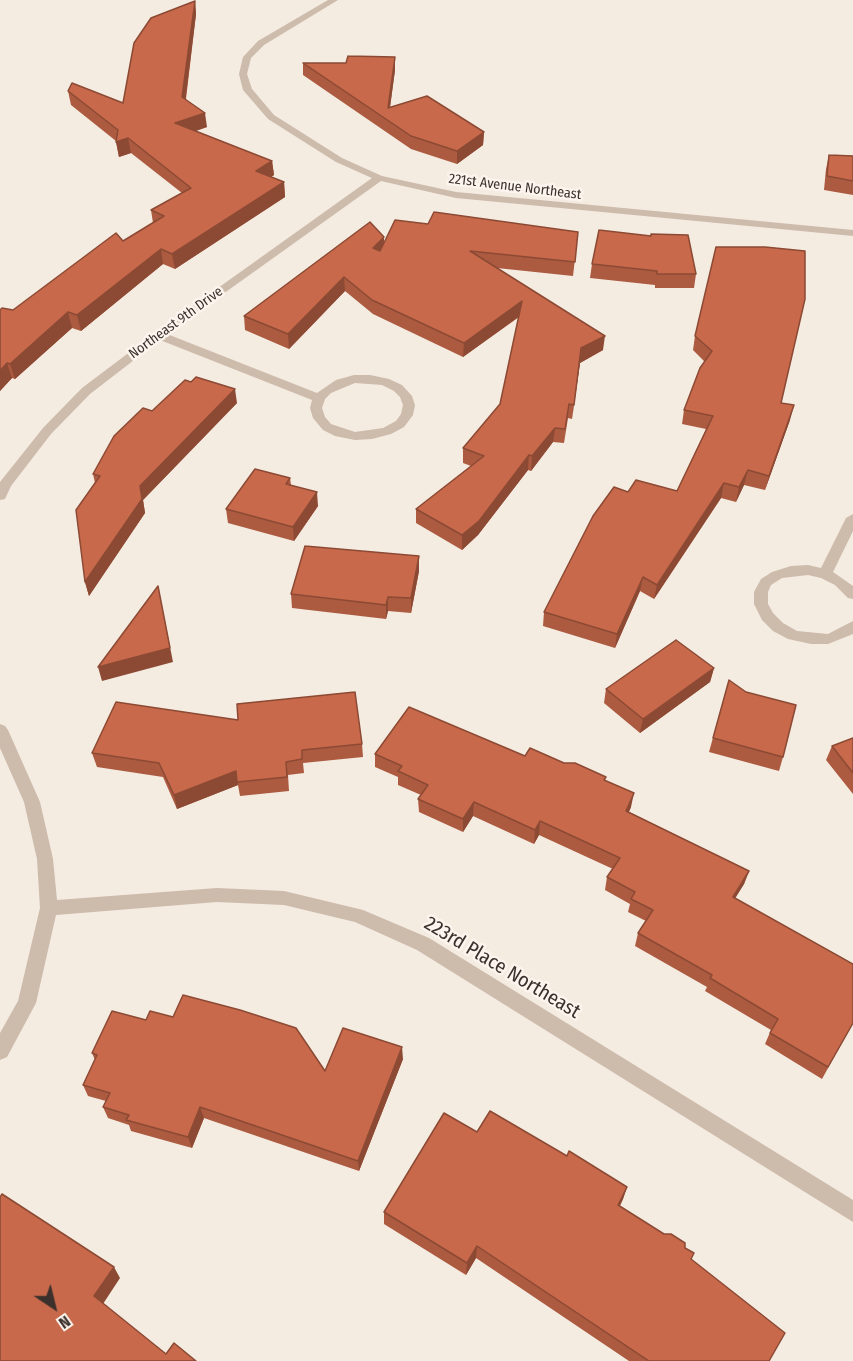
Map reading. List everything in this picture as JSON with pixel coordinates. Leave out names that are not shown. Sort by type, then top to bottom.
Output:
[{"type":"street","name":"221st Avenue Northeast","points":[[334,0],[261,43],[247,57],[243,74],[248,90],[271,117],[339,160],[379,178],[456,195],[853,233]]},
{"type":"street","name":"Northeast 9th Drive","points":[[0,496],[5,485],[46,431],[78,399],[159,335],[379,178]]},
{"type":"street","points":[[159,335],[310,396],[319,398],[340,383],[370,379],[398,388],[406,396],[410,405],[407,415],[400,424],[387,431],[355,436],[339,433],[327,427],[319,418],[316,408],[319,398]]},
{"type":"street","points":[[825,574],[853,518]]},
{"type":"street","points":[[853,594],[840,582],[825,574],[808,570],[777,575],[766,582],[761,592],[761,604],[767,616],[778,627],[793,635],[811,639],[828,639],[843,634],[853,626]]},
{"type":"street","points":[[0,730],[32,802],[45,859],[49,908],[27,1003],[0,1052]]},
{"type":"street","name":"223rd Place Northeast","points":[[49,908],[217,895],[284,898],[357,915],[423,944],[853,1212]]},
{"type":"building","points":[[195,1],[182,97],[205,113],[175,123],[272,161],[256,171],[284,182],[172,254],[161,249],[77,315],[68,312],[0,371],[0,310],[2,308],[13,310],[116,233],[123,241],[164,216],[151,210],[191,188],[128,138],[116,142],[118,130],[68,91],[72,83],[123,103],[134,43],[151,18]]},
{"type":"building","points":[[348,56],[395,57],[388,108],[427,96],[484,132],[457,151],[411,136],[303,63],[346,63]]},
{"type":"building","points":[[829,155],[853,156],[853,181],[827,176]]},
{"type":"building","points":[[434,212],[578,232],[575,262],[470,251],[605,336],[581,348],[574,405],[569,404],[565,429],[555,428],[532,456],[529,455],[479,521],[462,535],[416,509],[484,456],[463,448],[500,404],[522,301],[464,343],[372,300],[344,277],[288,334],[244,316],[370,222],[384,237],[373,248],[380,251],[395,220],[428,224]]},
{"type":"building","points":[[599,230],[651,236],[651,234],[688,235],[696,274],[657,274],[657,271],[592,264]]},
{"type":"building","points":[[716,247],[765,247],[805,251],[805,299],[781,403],[794,405],[769,476],[748,470],[739,487],[724,483],[657,585],[643,577],[617,634],[544,612],[593,516],[614,487],[628,492],[636,480],[677,491],[713,416],[684,410],[700,368],[712,351],[695,336]]},
{"type":"building","points":[[196,377],[235,389],[140,486],[142,499],[85,582],[76,510],[100,476],[93,474],[114,436],[143,408],[152,411],[185,380],[191,382]]},
{"type":"building","points":[[255,469],[290,478],[286,484],[317,492],[293,527],[226,509]]},
{"type":"building","points":[[305,546],[419,556],[411,598],[388,597],[386,605],[291,594]]},
{"type":"building","points":[[158,586],[170,648],[98,667]]},
{"type":"building","points":[[676,640],[714,668],[643,719],[606,689]]},
{"type":"building","points":[[729,680],[746,692],[796,705],[783,757],[713,738]]},
{"type":"building","points":[[355,692],[362,744],[302,750],[302,759],[286,762],[287,777],[237,782],[236,771],[174,795],[159,763],[92,753],[116,702],[238,720],[237,704]]},
{"type":"building","points":[[409,707],[525,756],[530,748],[564,763],[575,763],[606,777],[604,780],[634,793],[626,811],[749,871],[733,897],[853,964],[853,1023],[828,1067],[770,1033],[778,1019],[710,978],[712,975],[638,933],[653,910],[631,899],[635,892],[607,877],[620,858],[540,821],[535,830],[474,802],[463,819],[418,799],[428,785],[398,771],[402,766],[375,754]]},
{"type":"building","points":[[853,738],[853,773],[832,746]]},
{"type":"building","points":[[183,995],[296,1028],[325,1071],[343,1028],[402,1047],[358,1161],[200,1107],[188,1137],[126,1120],[129,1115],[103,1107],[110,1093],[83,1085],[97,1055],[92,1053],[112,1011],[146,1020],[150,1011],[173,1017]]},
{"type":"building","points":[[490,1111],[567,1156],[569,1151],[627,1187],[618,1205],[664,1234],[671,1234],[685,1243],[685,1248],[694,1253],[691,1259],[785,1333],[769,1361],[649,1361],[477,1246],[467,1263],[384,1212],[444,1113],[477,1132]]},
{"type":"building","points":[[2,1194],[114,1267],[94,1296],[166,1354],[174,1343],[196,1361],[0,1361],[0,1197]]}]
